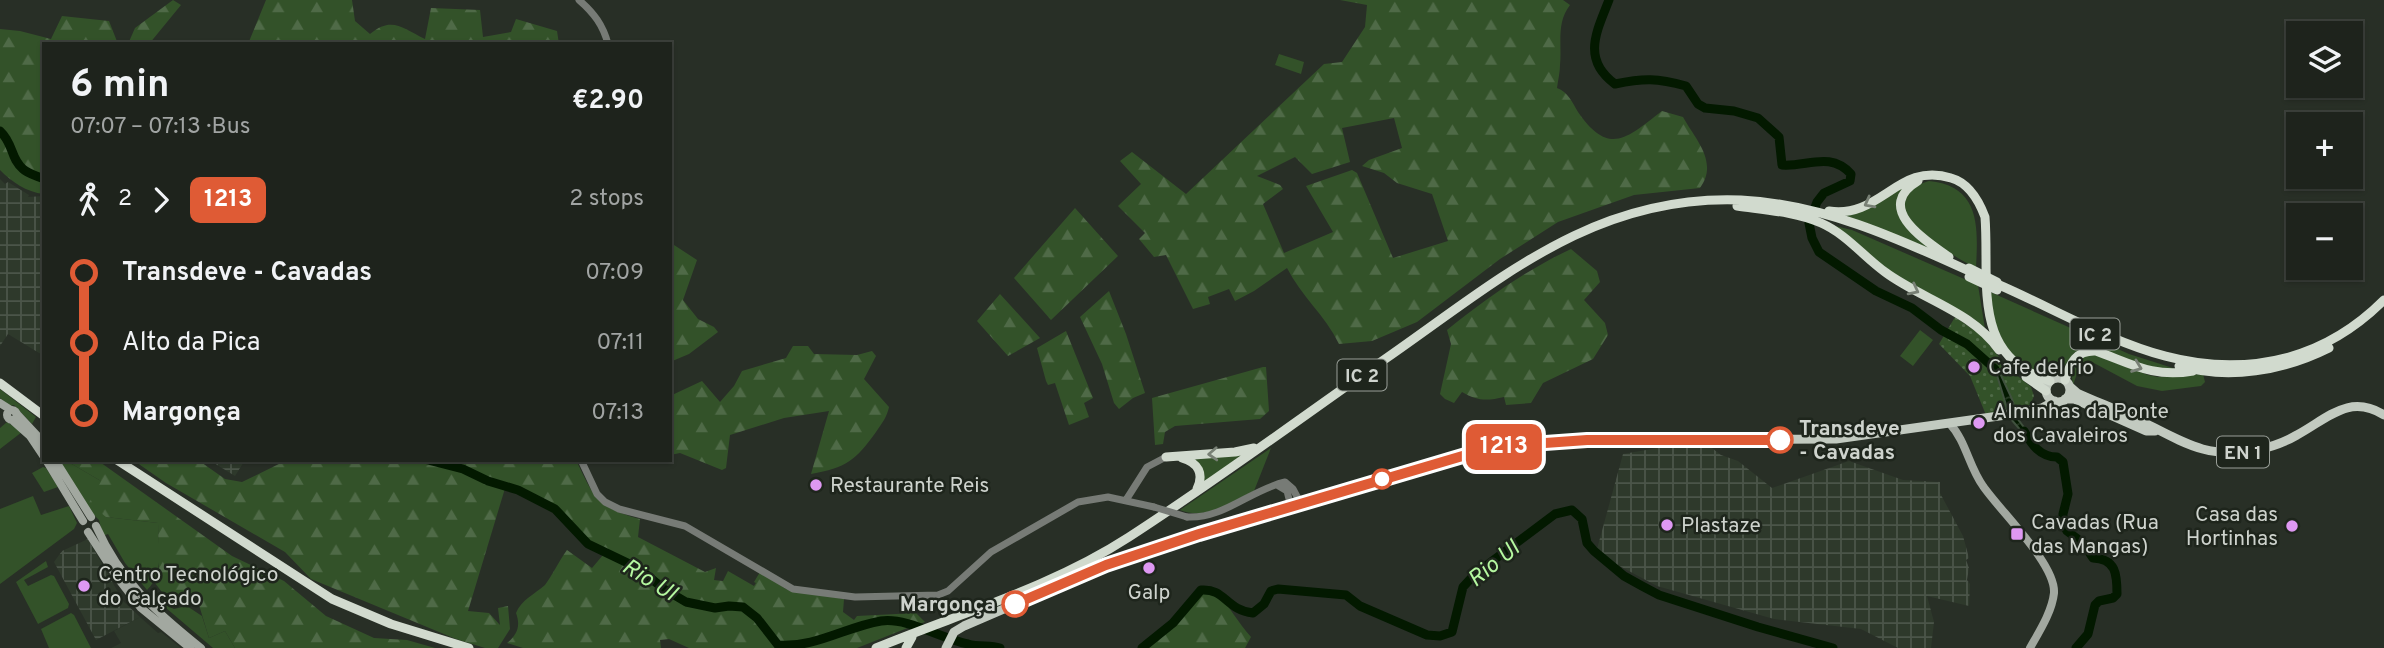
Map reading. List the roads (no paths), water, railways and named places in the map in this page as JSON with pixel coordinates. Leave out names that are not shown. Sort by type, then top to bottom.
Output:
[{"type":"highway","points":[[1822,216],[1863,208],[1919,174],[1941,175],[1957,180],[1980,204],[1985,218],[1986,304],[1994,332],[2013,360],[2050,381]]},
{"type":"highway","points":[[1996,345],[1984,320],[1982,304],[1981,231],[1976,206],[1954,183],[1929,177],[1910,185],[1903,195],[1901,207],[1913,230],[1969,272],[1997,285]]},
{"type":"highway","name":"IC 2","points":[[941,624],[1052,578],[1088,561],[1128,537],[1527,259],[1619,217],[1668,205],[1728,200],[1768,203],[1822,216],[1969,272]]},
{"type":"highway","name":"IC 2","points":[[876,648],[1063,576],[1122,545],[1397,356],[1496,284],[1598,228],[1645,214],[1684,208],[1737,206],[1804,211]]},
{"type":"highway","points":[[1822,216],[1864,256],[1905,286],[1977,326],[2009,362],[2053,396]]},
{"type":"highway","name":"IC 2","points":[[1997,285],[2131,345],[2194,367]]},
{"type":"highway","name":"IC 2","points":[[1997,285],[2130,350],[2194,367],[2260,371],[2302,359],[2347,337],[2384,308]]},
{"type":"highway","name":"IC 2","points":[[2210,368],[2260,363],[2312,349],[2351,328],[2384,300]]},
{"type":"highway","points":[[2067,383],[2072,361],[2087,350],[2151,372],[2179,373],[2194,367]]},
{"type":"highway","points":[[0,380],[42,409]]},
{"type":"highway","points":[[0,380],[42,414]]},
{"type":"highway","points":[[1166,457],[1235,452],[1259,447]]},
{"type":"highway","points":[[1166,457],[1183,458],[1196,465],[1201,480],[1196,491]]},
{"type":"highway","points":[[112,462],[331,602],[389,627],[456,648]]},
{"type":"highway","points":[[120,462],[332,599],[391,624],[469,648]]},
{"type":"highway","name":"IC 2","points":[[887,648],[911,636]]},
{"type":"highway","points":[[906,648],[911,636]]},
{"type":"main road","points":[[946,648],[953,634],[964,626],[1106,565],[1476,452],[1506,446],[1600,439],[1836,439],[2031,411],[2053,396],[2069,393],[2067,383],[2058,378],[2050,381],[2053,396]]},
{"type":"main road","name":"EN 1","points":[[2067,383],[2077,393],[2197,448],[2236,453],[2269,447],[2294,437],[2343,408],[2367,407],[2384,415]]},
{"type":"main road","name":"EN 1","points":[[2053,396],[2074,399],[2146,431],[2157,431]]},
{"type":"main road","points":[[0,405],[42,441]]},
{"type":"main road","points":[[12,414],[42,454]]},
{"type":"main road","points":[[1962,443],[1962,430],[1967,421]]},
{"type":"main road","points":[[1950,424],[1984,488],[2044,562],[2053,581],[2054,594],[2050,607],[2030,648]]},
{"type":"main road","points":[[48,462],[87,519],[96,522],[92,529]]},
{"type":"main road","points":[[56,462],[87,519]]},
{"type":"main road","points":[[87,519],[82,527],[92,529],[141,596],[201,648]]},
{"type":"main road","points":[[92,529],[117,577],[141,608],[190,648]]},
{"type":"street","points":[[579,0],[593,12],[607,42]]},
{"type":"street","points":[[1126,499],[1147,467],[1166,457]]},
{"type":"street","points":[[583,462],[597,494],[605,502],[619,509],[685,526],[793,589],[836,596],[938,595],[948,591],[982,558],[1067,507],[1087,499],[1126,499],[1187,517],[1201,518],[1285,482],[1290,485],[1296,506]]},
{"type":"street","points":[[1136,485],[1137,502]]},
{"type":"water","points":[[1999,371],[2012,399],[2017,418],[2029,434],[2029,440],[2010,418],[1996,372]]},
{"type":"waterway","points":[[1609,0],[1595,44],[1595,55],[1604,74],[1615,84],[1650,80],[1686,86],[1698,104],[1705,108],[1734,111],[1758,118],[1779,137],[1782,165],[1827,162],[1843,167],[1851,174],[1850,181],[1824,193],[1817,202],[1809,223],[1819,252],[1876,291],[1912,308],[1941,330],[1967,344],[1995,369]]},
{"type":"waterway","name":"Rio Ul","points":[[0,131],[8,141],[19,165],[42,178]]},
{"type":"waterway","points":[[2024,431],[2037,449],[2063,462],[2068,494],[2063,524],[2067,531],[2083,543],[2093,558],[2106,561],[2114,569],[2117,594],[2095,605],[2088,634],[2076,648]]},
{"type":"waterway","name":"Rio Ul","points":[[436,462],[463,469],[488,481],[518,490],[555,509],[588,544],[638,568],[664,589],[686,602],[715,608],[743,607],[757,618],[778,645],[805,643],[868,624],[891,621],[913,625],[968,644],[1000,648]]},
{"type":"waterway","name":"Rio Ul","points":[[1142,648],[1173,623],[1201,590],[1215,592],[1237,608],[1253,613],[1264,604],[1271,591],[1278,589],[1346,595],[1360,606],[1427,635],[1440,636],[1452,632],[1463,587],[1475,574],[1555,514],[1572,510],[1582,519],[1587,543],[1594,551],[1624,576],[1659,595],[1833,648]]},
{"type":"place","name":"Cafe del rio","points":[[1974,367]]},
{"type":"place","name":"Alminhas da Ponte dos Cavaleiros","points":[[1979,423]]},
{"type":"place","name":"Transdeve - Cavadas","points":[[1780,440]]},
{"type":"place","name":"Restaurante Reis","points":[[816,485]]},
{"type":"place","name":"Plastaze","points":[[1667,525]]},
{"type":"place","name":"Casa das Hortinhas","points":[[2292,526]]},
{"type":"place","name":"Cavadas (Rua das Mangas)","points":[[2017,534]]},
{"type":"place","name":"Galp","points":[[1149,568]]},
{"type":"place","name":"Centro Tecnológico do Calçado","points":[[84,586]]},
{"type":"place","name":"Margonça","points":[[1015,604]]}]
